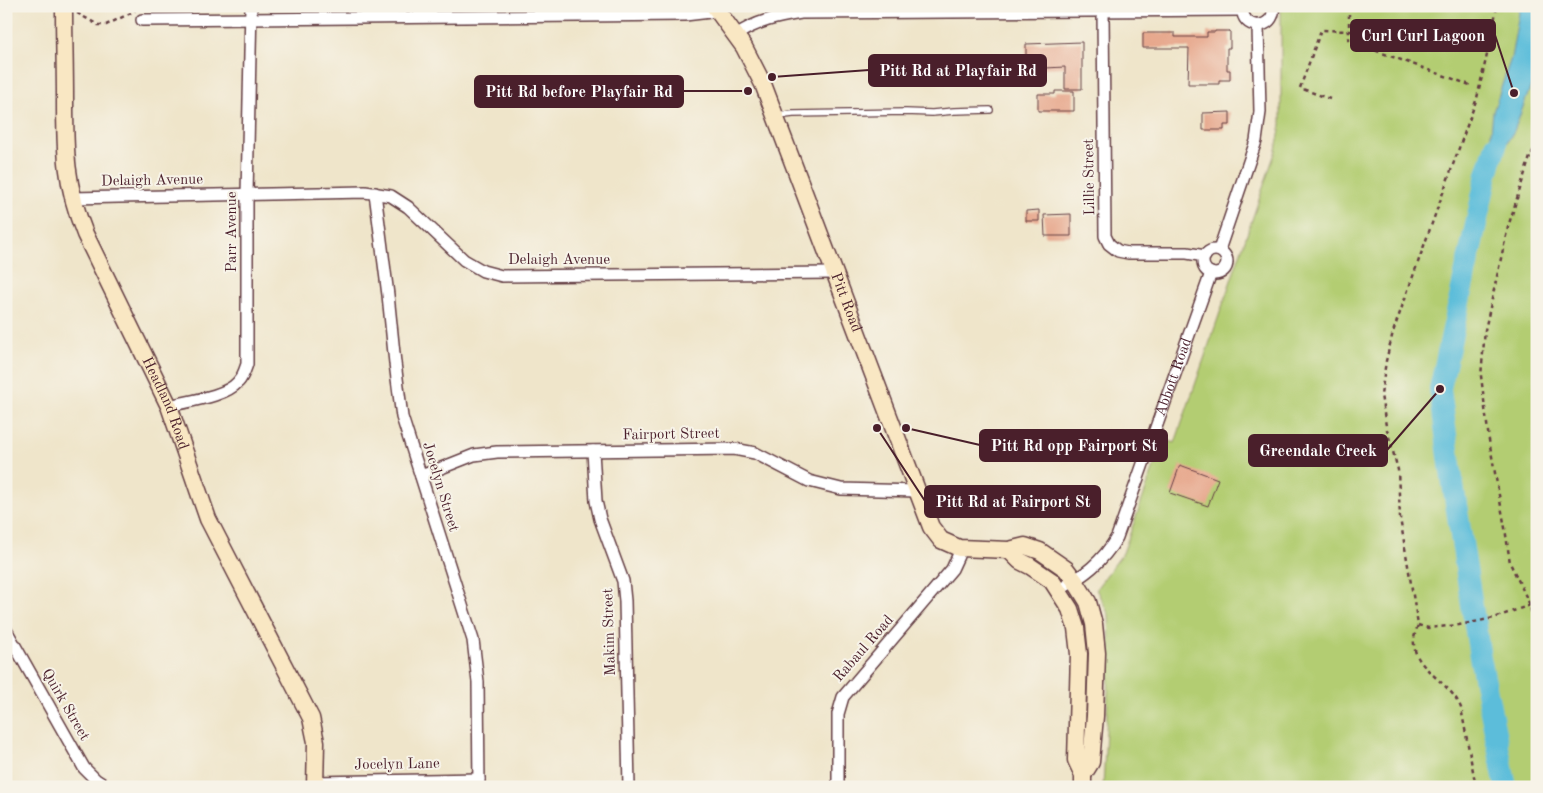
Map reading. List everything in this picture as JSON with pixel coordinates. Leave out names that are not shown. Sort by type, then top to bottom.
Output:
[{"type":"main road","name":"Headland Road","points":[[64,6],[65,153],[72,198],[85,234],[168,406],[208,519],[312,718],[316,742],[315,784]]},
{"type":"main road","name":"Pitt Road","points":[[717,9],[753,62],[917,491],[936,535],[947,543],[960,548],[1009,550],[1025,546],[1040,551],[1066,570],[1075,581]]},
{"type":"main road","points":[[1009,550],[1020,561],[1052,581],[1070,609],[1076,628],[1078,654],[1076,760],[1083,781]]},
{"type":"main road","points":[[1075,581],[1088,602],[1094,624],[1097,653],[1091,762],[1083,781]]},
{"type":"street","name":"Parr Avenue","points":[[168,406],[222,392],[238,382],[244,374],[247,364],[247,194],[251,6]]},
{"type":"street","points":[[736,35],[761,22],[778,16],[801,13],[1243,8],[1243,15],[1249,23],[1258,26],[1270,20],[1273,15],[1273,6]]},
{"type":"street","points":[[141,14],[251,19],[685,15],[717,9]]},
{"type":"street","name":"Lillie Street","points":[[1103,11],[1105,236],[1109,244],[1118,251],[1128,253],[1187,253],[1205,256]]},
{"type":"street","points":[[1219,250],[1256,141],[1260,112],[1258,26]]},
{"type":"street","name":"Delaigh Avenue","points":[[72,198],[375,193],[391,196],[408,207],[464,260],[483,271],[502,276],[834,273]]},
{"type":"street","name":"Jocelyn Street","points":[[375,193],[402,417],[472,640],[478,682],[479,783]]},
{"type":"street","points":[[1211,250],[1219,250],[1225,254],[1227,258],[1225,270],[1219,274],[1207,271],[1203,264],[1205,256],[1211,250]]},
{"type":"street","name":"Abbott Road","points":[[1059,590],[1075,581],[1098,563],[1117,537],[1211,273]]},
{"type":"street","name":"Fairport Street","points":[[421,476],[474,455],[496,452],[734,449],[755,453],[809,481],[841,489],[917,491]]},
{"type":"street","name":"Makim Street","points":[[593,451],[596,501],[600,519],[623,581],[629,787]]},
{"type":"street","name":"Rabaul Road","points":[[838,787],[838,714],[843,697],[952,570],[960,548]]},
{"type":"street","name":"Quirk Street","points":[[6,630],[84,768],[96,780],[107,787]]},
{"type":"street","name":"Jocelyn Lane","points":[[315,784],[479,783]]},
{"type":"lane","points":[[775,116],[990,110]]},
{"type":"path","points":[[1349,6],[1349,41],[1470,85]]},
{"type":"path","points":[[1476,787],[1458,700],[1444,683],[1424,666],[1416,654],[1413,642],[1418,625],[1400,518],[1398,470],[1386,426],[1381,395],[1393,332],[1477,98],[1492,34],[1496,6]]},
{"type":"path","points":[[80,15],[98,24],[106,25],[141,14]]},
{"type":"path","points":[[1330,99],[1300,88],[1321,30],[1482,31]]},
{"type":"path","points":[[1537,143],[1530,157],[1508,227],[1485,330],[1481,376],[1489,440],[1510,563],[1530,605],[1537,649]]},
{"type":"path","points":[[1418,625],[1428,628],[1459,625],[1494,618],[1530,605],[1537,600]]},
{"type":"green space","points":[[1281,6],[1537,6],[1537,787],[1103,787],[1110,655],[1109,615],[1096,589],[1123,553],[1164,439],[1175,443],[1276,150],[1281,125]]},
{"type":"water","points":[[1518,6],[1537,6],[1537,70],[1514,131],[1487,174],[1493,112],[1511,58],[1519,13]]},
{"type":"building","points":[[1230,31],[1230,48],[1227,48],[1227,70],[1230,70],[1230,80],[1219,80],[1219,84],[1188,84],[1189,48],[1143,48],[1143,33],[1175,33],[1175,37],[1207,37],[1207,32]]},
{"type":"building","points":[[1082,42],[1082,89],[1065,89],[1065,67],[1026,69],[1026,44]]},
{"type":"building","points":[[1055,91],[1074,91],[1074,111],[1038,111],[1038,94],[1055,94]]},
{"type":"building","points":[[1230,112],[1230,125],[1224,125],[1224,130],[1203,130],[1203,113]]},
{"type":"building","points":[[1039,210],[1039,221],[1026,221],[1026,211]]},
{"type":"building","points":[[1071,214],[1071,236],[1045,236],[1044,215]]},
{"type":"building","points":[[1180,465],[1218,479],[1208,506],[1170,493]]},
{"type":"waterway","points":[[1496,145],[1487,174],[1440,389],[1480,657],[1506,787]]},
{"type":"place","name":"Pitt Rd at Playfair Rd","points":[[772,77]]},
{"type":"place","name":"Pitt Rd before Playfair Rd","points":[[748,91]]},
{"type":"place","name":"Curl Curl Lagoon","points":[[1514,93]]},
{"type":"place","name":"Greendale Creek","points":[[1440,389]]},
{"type":"place","name":"Pitt Rd at Fairport St","points":[[877,428]]},
{"type":"place","name":"Pitt Rd opp Fairport St","points":[[906,428]]}]
